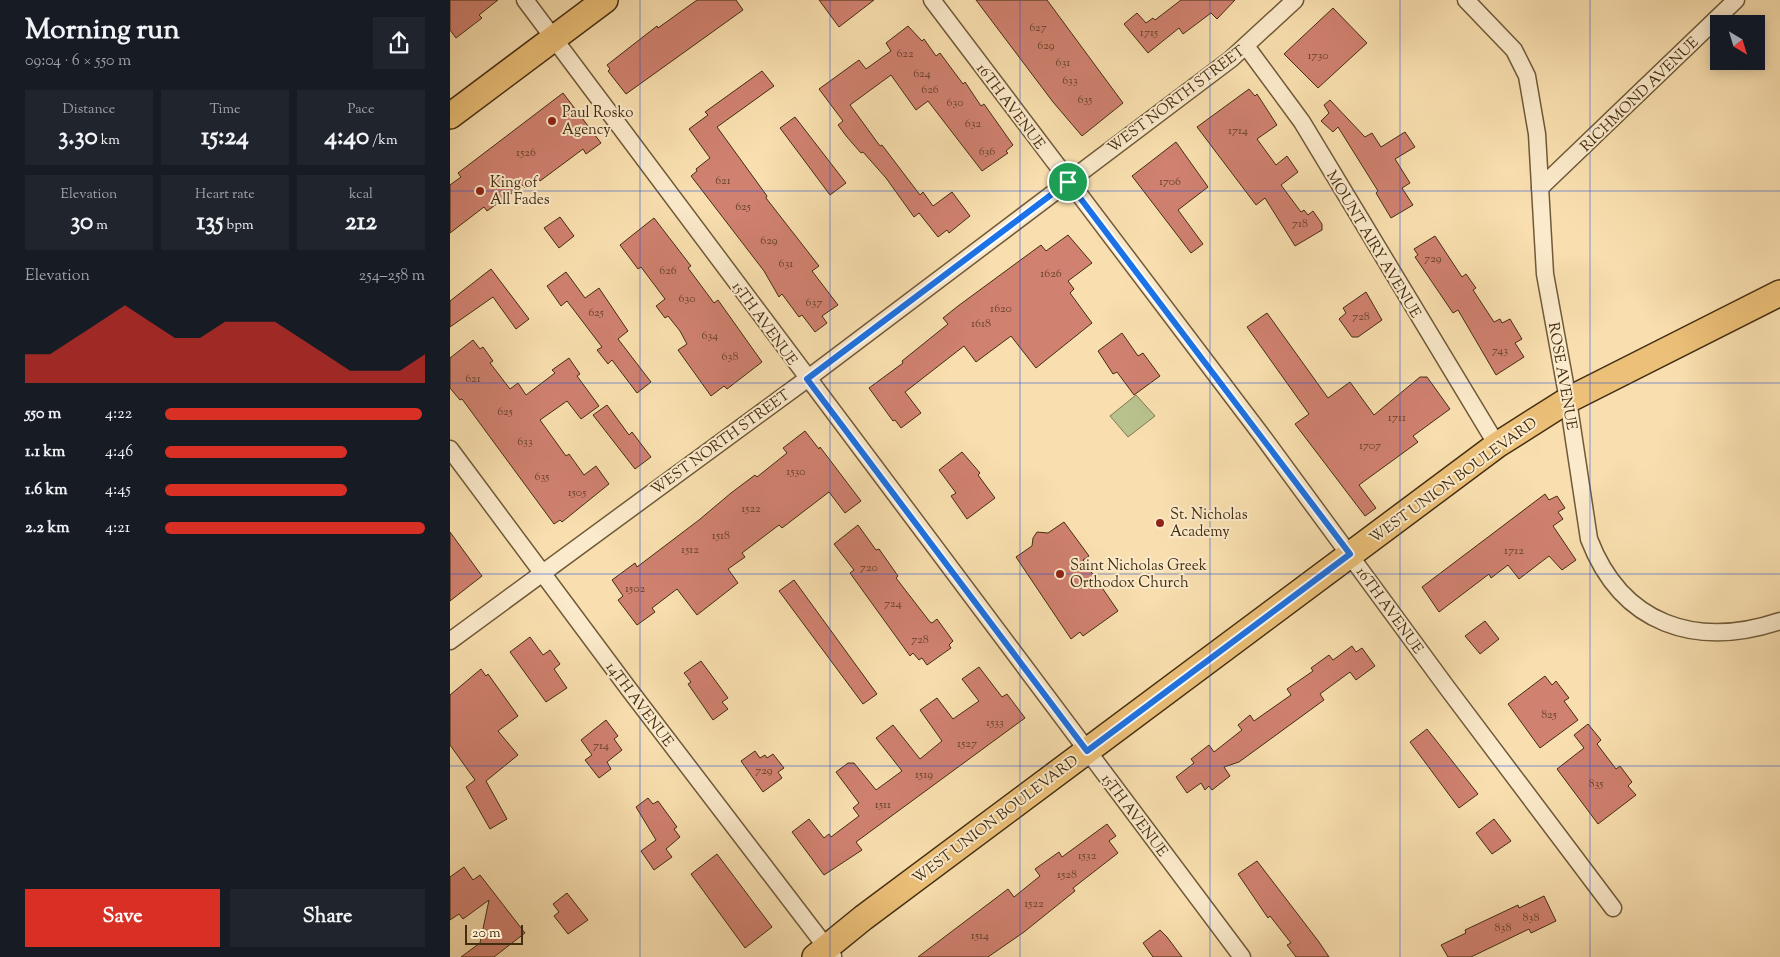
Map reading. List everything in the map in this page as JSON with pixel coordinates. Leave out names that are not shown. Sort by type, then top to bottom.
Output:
[{"type":"main road","points":[[450,116],[605,0]]},
{"type":"main road","name":"WEST UNION BOULEVARD","points":[[825,954],[1087,751],[1497,445],[1568,400],[1780,293]]},
{"type":"street","name":"15TH AVENUE","points":[[525,0],[807,379],[1242,957]]},
{"type":"street","name":"16TH AVENUE","points":[[932,0],[1350,554],[1613,908]]},
{"type":"street","name":"WEST NORTH STREET","points":[[450,641],[807,379],[1068,182],[1246,46],[1295,0]]},
{"type":"street","name":"ROSE AVENUE","points":[[1466,0],[1514,50],[1527,76],[1537,134],[1545,274],[1568,400],[1588,539],[1605,574],[1620,593],[1650,617],[1675,627],[1702,632],[1729,633],[1756,629],[1780,621]]},
{"type":"street","name":"RICHMOND AVENUE","points":[[1540,188],[1736,0]]},
{"type":"street","name":"MOUNT AIRY AVENUE","points":[[1246,46],[1302,122],[1497,445]]},
{"type":"street","name":"14TH AVENUE","points":[[450,448],[825,954]]},
{"type":"green space","points":[[1136,395],[1155,416],[1128,437],[1110,416]]},
{"type":"building","points":[[450,0],[498,0],[479,15],[482,18],[456,38],[450,30]]},
{"type":"building","points":[[697,0],[736,0],[743,10],[626,94],[608,71],[610,69],[607,65],[657,26],[658,28]]},
{"type":"building","points":[[819,0],[874,0],[839,27]]},
{"type":"building","points":[[976,0],[1047,0],[1123,103],[1082,136],[1053,102]]},
{"type":"building","points":[[1181,0],[1235,0],[1217,19],[1211,13],[1183,34],[1179,28],[1148,53],[1124,24],[1137,13],[1146,23],[1153,18],[1155,20]]},
{"type":"building","points":[[1333,8],[1367,43],[1318,88],[1284,54]]},
{"type":"building","points":[[908,26],[922,41],[924,39],[936,56],[940,53],[963,84],[965,82],[981,106],[984,104],[1013,145],[1006,151],[1008,153],[982,171],[928,101],[916,110],[891,75],[850,105],[920,195],[923,192],[933,206],[952,192],[970,216],[949,233],[947,230],[938,237],[919,213],[914,217],[886,178],[847,137],[838,125],[843,121],[819,89],[859,60],[866,69],[891,51],[886,43]]},
{"type":"building","points":[[762,71],[774,86],[717,127],[767,196],[766,198],[819,266],[812,271],[838,305],[822,316],[827,323],[815,332],[802,315],[799,317],[782,294],[779,297],[764,271],[691,176],[697,171],[696,169],[710,158],[689,129],[708,115],[705,112]]},
{"type":"building","points":[[1249,89],[1255,96],[1257,94],[1277,125],[1257,139],[1276,165],[1287,156],[1298,172],[1281,185],[1301,212],[1304,210],[1308,215],[1313,211],[1322,224],[1322,230],[1295,246],[1265,198],[1256,205],[1197,127]]},
{"type":"building","points":[[563,93],[601,143],[586,154],[583,149],[540,181],[538,178],[525,188],[523,185],[487,211],[484,207],[450,233],[450,185],[461,177],[458,173]]},
{"type":"building","points":[[1330,100],[1365,137],[1372,133],[1381,147],[1405,132],[1415,147],[1395,159],[1410,183],[1402,188],[1413,205],[1391,218],[1376,193],[1378,191],[1338,127],[1333,132],[1321,121],[1329,113],[1324,105]]},
{"type":"building","points":[[795,117],[846,183],[830,195],[780,128]]},
{"type":"building","points":[[1176,142],[1208,187],[1178,210],[1203,244],[1191,253],[1132,176]]},
{"type":"building","points":[[560,217],[574,236],[559,248],[544,228]]},
{"type":"building","points":[[654,218],[691,266],[688,268],[714,303],[718,300],[762,362],[727,389],[724,386],[711,396],[678,350],[687,344],[680,331],[668,316],[665,318],[656,306],[665,299],[641,267],[638,269],[620,245]]},
{"type":"building","points":[[1068,235],[1092,263],[1068,281],[1074,289],[1070,293],[1092,323],[1036,368],[1011,336],[976,362],[964,346],[905,392],[921,413],[901,428],[895,420],[893,421],[869,388],[903,363],[902,361],[948,324],[943,318],[958,306],[1041,245],[1046,251]]},
{"type":"building","points":[[1435,236],[1462,277],[1466,274],[1476,288],[1473,290],[1494,322],[1500,319],[1502,323],[1510,319],[1522,339],[1515,343],[1524,357],[1496,375],[1458,310],[1453,313],[1415,257],[1418,255],[1414,249]]},
{"type":"building","points":[[491,269],[529,319],[516,329],[493,297],[450,327],[450,301]]},
{"type":"building","points":[[566,272],[585,298],[599,288],[628,331],[618,339],[651,382],[637,393],[612,360],[608,364],[597,350],[602,347],[567,301],[561,306],[547,286]]},
{"type":"building","points":[[1366,292],[1382,320],[1358,337],[1352,337],[1339,319],[1346,313],[1343,308]]},
{"type":"building","points":[[1267,313],[1328,398],[1350,382],[1374,415],[1420,377],[1427,377],[1450,409],[1413,436],[1418,442],[1359,485],[1376,508],[1365,516],[1295,424],[1309,414],[1247,327]]},
{"type":"building","points":[[1122,333],[1138,356],[1143,353],[1160,376],[1134,395],[1117,372],[1113,374],[1098,351]]},
{"type":"building","points":[[473,340],[480,349],[483,347],[493,361],[490,363],[510,389],[518,383],[526,395],[555,373],[552,370],[569,358],[580,374],[577,376],[599,406],[581,419],[567,401],[540,420],[566,456],[569,454],[584,475],[596,466],[609,484],[562,522],[560,520],[554,524],[462,399],[460,400],[450,388],[450,358]]},
{"type":"building","points":[[607,405],[629,435],[632,432],[651,457],[635,469],[593,415]]},
{"type":"building","points":[[805,431],[819,449],[820,447],[861,501],[845,513],[829,492],[782,528],[779,525],[742,553],[745,557],[728,569],[738,583],[697,615],[677,589],[652,608],[655,612],[637,625],[618,600],[623,596],[612,580],[635,563],[637,567],[755,475],[757,477],[787,453],[783,448]]},
{"type":"building","points":[[962,452],[980,473],[978,475],[995,498],[967,519],[951,496],[956,493],[939,470]]},
{"type":"building","points":[[1545,494],[1549,500],[1557,496],[1565,508],[1558,512],[1563,519],[1553,526],[1576,560],[1562,570],[1549,556],[1519,579],[1508,565],[1491,578],[1489,574],[1439,612],[1422,587]]},
{"type":"building","name":"Saint Nicholas Greek Orthodox Church","points":[[1064,522],[1089,556],[1083,560],[1118,611],[1083,636],[1080,632],[1071,639],[1016,557],[1032,546],[1033,538],[1037,532],[1048,533]]},
{"type":"building","points":[[858,525],[876,550],[879,549],[898,576],[896,578],[930,622],[932,623],[937,619],[953,641],[949,645],[951,648],[927,665],[922,658],[919,660],[913,653],[910,656],[850,573],[854,570],[834,544]]},
{"type":"building","points":[[450,532],[482,576],[450,601]]},
{"type":"building","points":[[794,580],[877,694],[863,704],[779,591]]},
{"type":"building","points":[[1485,621],[1499,639],[1480,654],[1465,636]]},
{"type":"building","points":[[530,637],[543,655],[550,650],[560,664],[554,669],[567,688],[546,702],[510,652]]},
{"type":"building","points":[[1352,646],[1356,652],[1362,648],[1375,666],[1356,680],[1350,672],[1320,694],[1324,700],[1239,762],[1224,767],[1230,776],[1212,790],[1209,786],[1205,790],[1201,783],[1187,793],[1176,777],[1194,763],[1191,759],[1209,745],[1214,752],[1242,730],[1238,725],[1250,715],[1254,721],[1291,695],[1287,689],[1313,671],[1311,668],[1329,655],[1333,660]]},
{"type":"building","points":[[701,661],[728,698],[722,702],[728,709],[713,720],[688,684],[691,682],[684,673]]},
{"type":"building","points":[[979,667],[1002,697],[1007,694],[1025,718],[856,842],[862,850],[824,875],[792,832],[809,819],[824,838],[829,834],[831,837],[859,816],[853,808],[859,803],[836,772],[848,763],[854,763],[876,790],[902,771],[876,738],[893,725],[920,759],[942,741],[920,710],[937,698],[953,719],[979,701],[962,679]]},
{"type":"building","points":[[481,669],[486,676],[488,674],[518,716],[498,731],[518,755],[486,781],[507,819],[490,829],[466,787],[475,780],[450,745],[450,695]]},
{"type":"building","points":[[1545,676],[1552,685],[1556,681],[1569,698],[1564,701],[1578,720],[1540,748],[1508,704]]},
{"type":"building","points":[[606,720],[618,736],[614,739],[622,750],[607,762],[611,769],[599,778],[585,760],[592,755],[581,740]]},
{"type":"building","points":[[1588,724],[1601,740],[1597,744],[1616,769],[1620,766],[1632,782],[1628,786],[1636,795],[1598,824],[1557,769],[1584,748],[1574,735]]},
{"type":"building","points":[[1427,729],[1478,794],[1459,808],[1410,742]]},
{"type":"building","points":[[755,751],[760,758],[765,755],[767,758],[773,754],[784,768],[778,772],[782,778],[763,792],[741,761]]},
{"type":"building","points":[[648,798],[653,804],[658,801],[677,827],[674,829],[680,837],[666,849],[672,857],[654,870],[641,851],[656,840],[636,807]]},
{"type":"building","points":[[1494,819],[1511,841],[1492,854],[1476,833]]},
{"type":"building","points":[[1107,824],[1116,836],[1109,841],[1118,853],[1073,888],[1075,891],[1024,932],[988,957],[918,957],[1008,889],[1014,897],[1040,876],[1035,869],[1059,852],[1062,857]]},
{"type":"building","points":[[717,854],[772,927],[745,948],[691,874]]},
{"type":"building","points":[[1257,861],[1329,957],[1296,957],[1287,945],[1291,943],[1270,916],[1268,918],[1238,874]]},
{"type":"building","points":[[464,867],[473,880],[480,875],[525,933],[494,957],[461,957],[480,943],[489,900],[463,919],[459,914],[450,920],[450,877]]},
{"type":"building","points":[[567,893],[588,920],[568,934],[554,916],[559,912],[553,904]]},
{"type":"building","points":[[1544,896],[1556,921],[1531,933],[1529,929],[1471,957],[1448,957],[1441,945],[1466,933],[1465,930],[1518,905],[1519,908]]},
{"type":"building","points":[[1160,930],[1182,957],[1153,957],[1143,943]]},
{"type":"place","name":"Paul Rosko Agency","points":[[552,121]]},
{"type":"place","name":"King of All Fades","points":[[480,191]]},
{"type":"place","name":"St. Nicholas Academy","points":[[1160,523]]},
{"type":"place","name":"Saint Nicholas Greek Orthodox Church","points":[[1060,574]]},
{"type":"route","points":[[1068,182],[1260,432],[1350,554],[1087,751],[807,379],[1068,182]]}]
